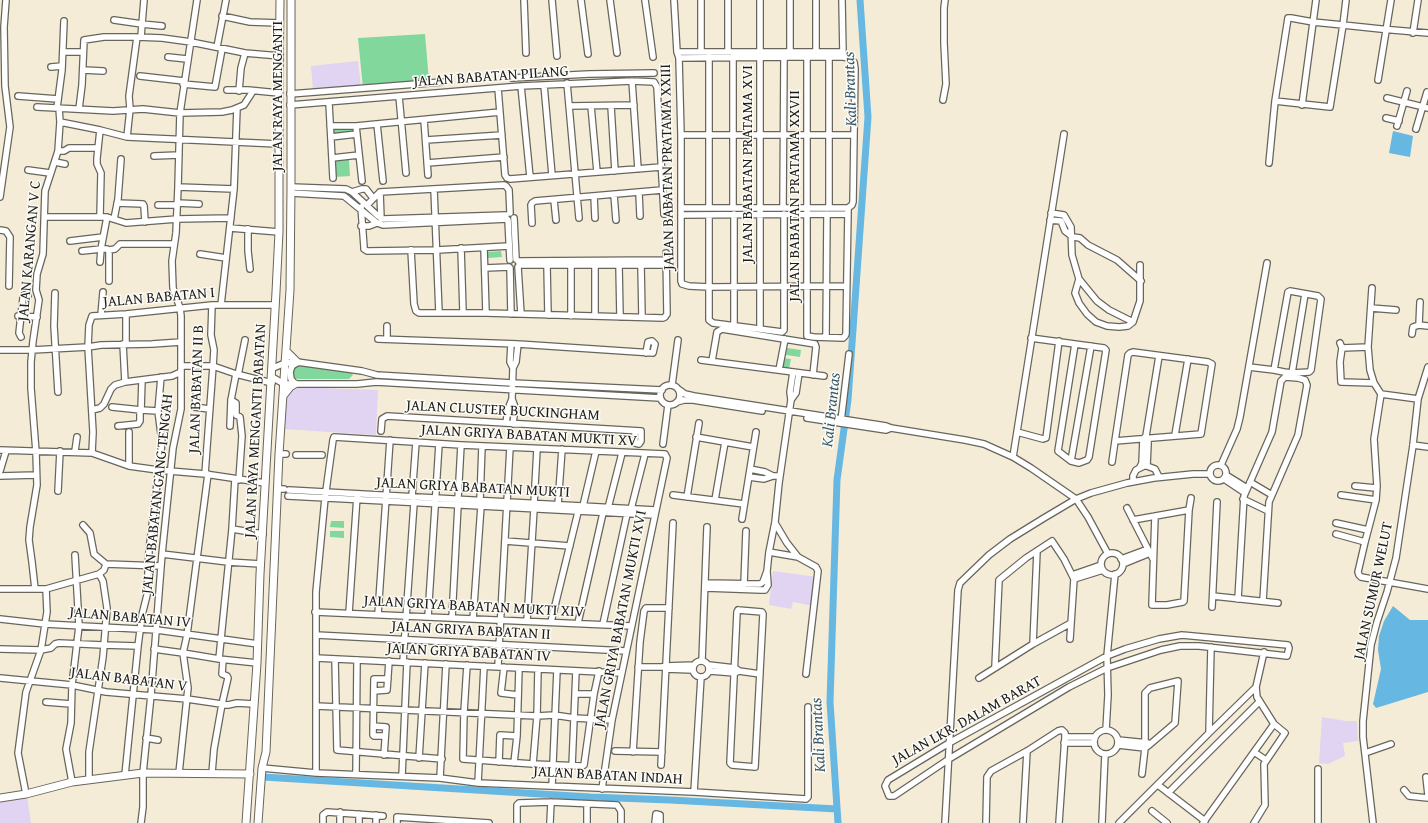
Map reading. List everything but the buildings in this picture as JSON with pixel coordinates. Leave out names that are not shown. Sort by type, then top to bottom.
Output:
[{"type":"main road","name":"JALAN RAYA MENGANTI","points":[[278,93],[280,56],[280,0]]},
{"type":"main road","name":"JALAN RAYA MENGANTI","points":[[288,189],[290,0]]},
{"type":"main road","points":[[279,77],[290,77]]},
{"type":"main road","name":"JALAN RAYA MENGANTI BABATAN","points":[[246,823],[258,644],[266,578],[285,493],[282,454],[283,383],[290,290],[288,189],[278,144],[278,93]]},
{"type":"main road","name":"JALAN RAYA MENGANTI BABATAN","points":[[258,823],[262,768],[266,752],[266,578],[261,564],[265,483],[273,379],[279,232],[288,189]]},
{"type":"main road","points":[[286,351],[297,362]]},
{"type":"main road","points":[[283,396],[290,387],[295,384]]},
{"type":"main road","points":[[0,798],[26,794],[89,779],[142,773],[250,772],[262,768]]},
{"type":"street","points":[[0,197],[10,127],[7,98],[4,27],[6,0]]},
{"type":"street","points":[[127,137],[130,109],[129,96],[142,24],[144,0]]},
{"type":"street","name":"JALAN BABATAN GANG TENGAH","points":[[141,823],[143,794],[142,773],[151,696],[162,554],[173,448],[181,409],[180,308],[173,288],[172,261],[177,219],[180,113],[183,83],[191,42],[196,0]]},
{"type":"street","points":[[140,76],[213,88],[215,86],[222,16],[226,0]]},
{"type":"street","points":[[524,0],[526,53]]},
{"type":"street","points":[[552,0],[557,56]]},
{"type":"street","points":[[581,0],[588,54]]},
{"type":"street","points":[[610,0],[617,53]]},
{"type":"street","points":[[645,0],[653,57]]},
{"type":"street","name":"JALAN BABATAN PRATAMA XXIII","points":[[674,0],[681,135],[681,283],[689,286],[709,287]]},
{"type":"street","points":[[700,0],[701,52]]},
{"type":"street","points":[[728,0],[728,52]]},
{"type":"street","name":"JALAN BABATAN PRATAMA XVI","points":[[760,0],[760,329]]},
{"type":"street","points":[[790,0],[790,52]]},
{"type":"street","points":[[816,0],[816,52]]},
{"type":"street","points":[[842,0],[843,54]]},
{"type":"street","points":[[943,100],[946,84],[944,22],[945,0]]},
{"type":"street","points":[[1302,105],[1316,0]]},
{"type":"street","points":[[1275,101],[1330,107],[1346,0]]},
{"type":"street","points":[[1378,80],[1391,0]]},
{"type":"street","points":[[1413,33],[1418,0]]},
{"type":"street","points":[[222,16],[250,22],[280,23]]},
{"type":"street","points":[[1269,163],[1275,101],[1286,20],[1291,18],[1413,33],[1428,33]]},
{"type":"street","points":[[114,20],[162,26]]},
{"type":"street","name":"JALAN KARANGAN V C","points":[[35,589],[29,540],[36,494],[36,452],[31,388],[32,350],[39,298],[36,290],[38,274],[43,257],[45,190],[58,151],[60,122],[58,99],[62,66],[64,21]]},
{"type":"street","points":[[79,109],[83,70],[82,42],[86,40],[104,37],[139,37],[191,42],[245,53],[280,56]]},
{"type":"street","points":[[63,52],[83,52]]},
{"type":"street","points":[[678,55],[701,52],[728,52],[784,57],[843,54],[852,60],[855,65],[853,202],[848,211],[846,334],[844,337],[826,337],[827,214]]},
{"type":"street","points":[[678,55],[733,57],[790,52],[816,52],[829,54]]},
{"type":"street","points":[[239,91],[241,68],[245,53]]},
{"type":"street","points":[[829,54],[829,208]]},
{"type":"street","points":[[168,57],[187,59]]},
{"type":"street","points":[[709,57],[709,320],[713,323],[782,332],[784,331],[784,214]]},
{"type":"street","points":[[733,57],[733,208]]},
{"type":"street","points":[[783,208],[784,57]]},
{"type":"street","name":"JALAN BABATAN PRATAMA XXVII","points":[[807,57],[807,337],[826,337]]},
{"type":"street","points":[[51,67],[62,66]]},
{"type":"street","points":[[83,70],[103,71]]},
{"type":"street","points":[[512,78],[590,78],[654,73]]},
{"type":"street","name":"JALAN BABATAN PILANG","points":[[290,105],[521,86],[567,84],[590,78],[652,82],[656,83],[657,87],[661,167]]},
{"type":"street","points":[[632,81],[638,169]]},
{"type":"street","points":[[290,94],[442,82]]},
{"type":"street","points":[[567,84],[579,218]]},
{"type":"street","points":[[544,85],[552,175]]},
{"type":"street","points":[[521,86],[530,177]]},
{"type":"street","points":[[498,88],[505,175],[507,178],[510,179],[661,167],[664,214]]},
{"type":"street","points":[[227,90],[278,93]]},
{"type":"street","points":[[37,107],[113,111],[130,109],[180,113],[222,112],[237,108],[246,103],[253,91]]},
{"type":"street","points":[[1386,118],[1398,124],[1406,91]]},
{"type":"street","points":[[1416,129],[1425,108],[1427,92]]},
{"type":"street","points":[[18,96],[58,99]]},
{"type":"street","points":[[399,96],[406,173]]},
{"type":"street","points":[[0,97],[7,98]]},
{"type":"street","points":[[1387,98],[1425,108]]},
{"type":"street","points":[[329,102],[333,178]]},
{"type":"street","points":[[570,106],[634,105]]},
{"type":"street","points":[[592,106],[597,172]]},
{"type":"street","points":[[611,106],[615,171]]},
{"type":"street","points":[[221,305],[234,189],[237,108]]},
{"type":"street","points":[[330,126],[356,126],[500,112]]},
{"type":"street","points":[[424,120],[428,175]]},
{"type":"street","points":[[60,122],[127,137],[278,144]]},
{"type":"street","points":[[378,124],[383,181]]},
{"type":"street","points":[[356,126],[362,181]]},
{"type":"street","points":[[100,130],[97,164],[101,173],[104,217],[100,262]]},
{"type":"street","points":[[331,138],[357,134]]},
{"type":"street","points":[[426,140],[502,134]]},
{"type":"street","points":[[1013,457],[1064,134]]},
{"type":"street","points":[[681,135],[854,136]]},
{"type":"street","points":[[58,151],[64,151],[69,148],[98,148]]},
{"type":"street","points":[[154,156],[179,155]]},
{"type":"street","points":[[332,158],[359,155]]},
{"type":"street","points":[[427,164],[504,157]]},
{"type":"street","points":[[114,219],[121,159]]},
{"type":"street","points":[[55,162],[65,164]]},
{"type":"street","points":[[28,170],[50,173]]},
{"type":"street","points":[[360,208],[367,205],[380,192],[506,186],[509,190],[510,260],[508,264],[510,267],[511,314]]},
{"type":"street","points":[[178,187],[234,189]]},
{"type":"street","points":[[288,189],[317,191],[344,196],[379,221]]},
{"type":"street","points":[[317,191],[344,189],[352,192],[367,205],[379,221]]},
{"type":"street","points":[[352,192],[366,189],[374,198]]},
{"type":"street","points":[[434,189],[439,313]]},
{"type":"street","points":[[532,223],[532,203],[535,201],[662,190]]},
{"type":"street","points":[[379,221],[380,192]]},
{"type":"street","points":[[639,193],[640,216]]},
{"type":"street","points":[[614,195],[616,220]]},
{"type":"street","points":[[594,196],[595,218]]},
{"type":"street","points":[[554,200],[556,220]]},
{"type":"street","points":[[117,203],[143,204],[145,222]]},
{"type":"street","points":[[158,205],[199,204]]},
{"type":"street","points":[[366,213],[367,205]]},
{"type":"street","points":[[360,208],[365,250],[437,250],[509,246]]},
{"type":"street","points":[[709,211],[733,208],[784,214],[829,208],[848,211]]},
{"type":"street","points":[[681,211],[709,211],[734,214],[783,208],[827,214],[848,211]]},
{"type":"street","points":[[734,214],[734,326]]},
{"type":"street","points":[[1051,216],[1061,221],[1065,231],[1073,237],[1080,238],[1088,245],[1117,260],[1140,281]]},
{"type":"street","points":[[45,217],[104,217],[126,223],[177,219],[231,218]]},
{"type":"street","points":[[361,226],[369,226],[385,220],[436,220],[509,217]]},
{"type":"street","points":[[509,217],[518,263],[521,314]]},
{"type":"street","points":[[230,228],[279,232]]},
{"type":"street","points":[[248,229],[250,270]]},
{"type":"street","points":[[0,230],[6,232],[10,237],[9,286]]},
{"type":"street","points":[[70,241],[103,237]]},
{"type":"street","points":[[1073,237],[1072,255],[1079,279],[1097,301],[1109,310],[1134,322]]},
{"type":"street","points":[[82,250],[115,249],[120,244],[174,244]]},
{"type":"street","points":[[461,248],[463,312]]},
{"type":"street","points":[[484,248],[486,313]]},
{"type":"street","points":[[108,250],[110,255],[108,281]]},
{"type":"street","points":[[411,250],[414,304],[416,311],[419,313],[463,312],[571,316],[665,317],[667,314],[666,259]]},
{"type":"street","points":[[200,254],[226,258]]},
{"type":"street","points":[[510,260],[512,259],[518,263],[571,265],[666,259]]},
{"type":"street","points":[[518,263],[595,263],[641,266],[666,259]]},
{"type":"street","points":[[485,268],[510,267],[514,269],[518,263]]},
{"type":"street","points":[[595,263],[595,316]]},
{"type":"street","points":[[1221,465],[1237,429],[1267,263]]},
{"type":"street","points":[[1079,279],[1075,293],[1079,303],[1087,314],[1096,322],[1107,326],[1128,326],[1134,322],[1140,301],[1140,264]]},
{"type":"street","points":[[547,265],[548,315]]},
{"type":"street","points":[[571,265],[571,316]]},
{"type":"street","points":[[619,265],[620,317]]},
{"type":"street","points":[[641,266],[642,317]]},
{"type":"street","points":[[709,287],[846,286]]},
{"type":"street","points":[[1372,288],[1368,348],[1370,370],[1374,383],[1381,394],[1374,439],[1376,500],[1358,572],[1361,576],[1428,589]]},
{"type":"street","points":[[1249,367],[1274,370],[1292,372],[1306,373],[1311,370],[1321,299],[1318,296],[1290,291],[1286,295],[1274,370]]},
{"type":"street","points":[[101,315],[102,292]]},
{"type":"street","points":[[54,293],[54,326],[58,392]]},
{"type":"street","points":[[1292,372],[1305,294]]},
{"type":"street","points":[[21,337],[19,333],[23,297],[24,295],[28,296]]},
{"type":"street","points":[[1419,325],[1420,302]]},
{"type":"street","name":"JALAN BABATAN I","points":[[92,453],[92,412],[88,347],[90,320],[93,316],[212,305],[276,305]]},
{"type":"street","name":"JALAN BABATAN II B","points":[[183,652],[187,635],[197,558],[206,474],[214,350],[211,335],[212,305]]},
{"type":"street","points":[[1371,308],[1396,310]]},
{"type":"street","points":[[125,382],[124,344],[126,314]]},
{"type":"street","points":[[20,316],[37,317]]},
{"type":"street","points":[[1412,334],[1413,327],[1419,325],[1428,326]]},
{"type":"street","points":[[387,339],[388,326]]},
{"type":"street","points":[[712,361],[717,332],[722,329],[816,345],[813,375]]},
{"type":"street","points":[[1031,338],[1059,341],[1104,348],[1106,350],[1087,460],[1079,464],[1071,461],[1058,451],[1075,344]]},
{"type":"street","points":[[378,339],[518,344],[646,353]]},
{"type":"street","points":[[779,370],[785,339]]},
{"type":"street","points":[[230,426],[231,400],[245,340]]},
{"type":"street","points":[[672,385],[678,340]]},
{"type":"street","points":[[1017,432],[1043,439],[1046,438],[1059,341]]},
{"type":"street","points":[[0,350],[56,349],[100,345],[181,342]]},
{"type":"street","points":[[511,344],[510,362],[513,368]]},
{"type":"street","points":[[513,424],[515,407],[512,399],[513,368],[516,362],[518,344]]},
{"type":"street","points":[[1071,461],[1091,346]]},
{"type":"street","points":[[1368,348],[1341,346],[1341,382],[1374,383]]},
{"type":"street","points":[[1112,462],[1115,441],[1128,356],[1133,352],[1208,362],[1212,364],[1210,385],[1201,434],[1115,441]]},
{"type":"street","points":[[842,421],[849,354]]},
{"type":"street","points":[[1133,482],[1133,476],[1142,463],[1159,356]]},
{"type":"street","points":[[1175,435],[1188,359]]},
{"type":"street","points":[[701,360],[824,376]]},
{"type":"street","points":[[273,367],[284,363],[297,362],[377,374],[512,387],[660,398],[665,404],[668,405],[684,400],[693,400],[863,424],[881,427],[886,430],[891,428],[984,444],[1013,457],[1076,500],[1088,517],[1108,554]]},
{"type":"street","points":[[295,384],[291,379],[290,372],[292,366],[297,362]]},
{"type":"street","name":"JALAN SUMUR WELUT","points":[[1373,823],[1363,737],[1363,721],[1372,645],[1377,622],[1390,582],[1400,536],[1414,445],[1418,399],[1428,367]]},
{"type":"street","points":[[92,412],[104,404],[114,386],[125,382],[161,378],[172,376],[181,372],[213,368],[236,375],[273,379],[283,383],[295,384],[357,384],[376,382],[662,390]]},
{"type":"street","points":[[706,586],[765,590],[768,585],[767,569],[775,522],[791,400],[790,392],[793,372]]},
{"type":"street","points":[[791,400],[796,394],[799,373]]},
{"type":"street","points":[[1238,599],[1246,490],[1272,432],[1281,381],[1288,377],[1298,378],[1305,380],[1307,385],[1298,435],[1272,495],[1268,511],[1263,601]]},
{"type":"street","points":[[125,775],[132,693],[142,615],[147,595],[149,551],[162,437],[158,410],[161,378]]},
{"type":"street","points":[[118,426],[138,424],[140,421],[142,381]]},
{"type":"street","points":[[197,385],[195,406],[209,409]]},
{"type":"street","points":[[660,398],[662,390],[666,386],[672,385],[685,394],[789,413]]},
{"type":"street","points":[[677,402],[680,395],[678,389]]},
{"type":"street","points":[[1381,394],[1418,399]]},
{"type":"street","points":[[506,423],[508,409],[512,399]]},
{"type":"street","points":[[212,773],[214,749],[228,678],[222,674],[221,639],[242,436],[240,417],[236,415],[236,403],[231,400]]},
{"type":"street","points":[[663,444],[668,405]]},
{"type":"street","points":[[112,407],[158,410]]},
{"type":"street","name":"JALAN CLUSTER BUCKINGHAM","points":[[381,431],[382,419],[387,416],[635,431]]},
{"type":"street","points":[[687,497],[698,423]]},
{"type":"street","points":[[129,432],[129,466]]},
{"type":"street","points":[[742,519],[756,432]]},
{"type":"street","points":[[75,452],[77,437]]},
{"type":"street","name":"JALAN GRIYA BABATAN MUKTI XV","points":[[326,495],[334,437],[439,444],[666,455]]},
{"type":"street","points":[[696,437],[753,447]]},
{"type":"street","points":[[1146,438],[1147,466]]},
{"type":"street","points":[[378,614],[390,440]]},
{"type":"street","points":[[402,776],[405,710],[406,616],[416,442]]},
{"type":"street","points":[[715,500],[725,442]]},
{"type":"street","points":[[428,617],[439,444]]},
{"type":"street","points":[[452,618],[460,445]]},
{"type":"street","points":[[1414,445],[1428,447]]},
{"type":"street","points":[[473,619],[481,503],[482,446]]},
{"type":"street","points":[[510,447],[499,644],[501,693],[518,696]]},
{"type":"street","points":[[527,621],[537,449]]},
{"type":"street","points":[[0,471],[3,450],[36,452],[60,451],[92,453],[129,466],[170,472],[206,474],[265,483]]},
{"type":"street","points":[[558,505],[562,450]]},
{"type":"street","points":[[58,491],[60,451]]},
{"type":"street","points":[[551,622],[596,451]]},
{"type":"street","points":[[608,508],[622,453]]},
{"type":"street","points":[[296,454],[322,455]]},
{"type":"street","points":[[631,509],[646,454]]},
{"type":"street","name":"JALAN GRIYA BABATAN MUKTI XVI","points":[[602,789],[612,720],[621,673],[667,458],[666,455]]},
{"type":"street","points":[[1214,465],[1221,465],[1226,469],[1225,477],[1222,481],[1215,481],[1210,477],[1210,474],[1214,465]]},
{"type":"street","points":[[1140,467],[1147,466],[1155,469],[1159,477]]},
{"type":"street","points":[[750,469],[765,472],[772,476]]},
{"type":"street","points":[[945,823],[958,590],[960,583],[989,555],[1010,539],[1076,500],[1091,493],[1159,477],[1210,474]]},
{"type":"street","points":[[0,476],[36,475]]},
{"type":"street","points":[[749,477],[764,479],[772,476],[780,476]]},
{"type":"street","points":[[1225,477],[1246,490],[1268,511]]},
{"type":"street","points":[[1355,486],[1376,488]]},
{"type":"street","points":[[1246,490],[1272,495]]},
{"type":"street","name":"JALAN GRIYA BABATAN MUKTI","points":[[285,493],[507,505],[631,509],[655,513]]},
{"type":"street","points":[[316,772],[315,612],[326,495]]},
{"type":"street","points":[[673,495],[744,504]]},
{"type":"street","points":[[349,613],[357,496]]},
{"type":"street","points":[[1340,496],[1376,500]]},
{"type":"street","points":[[1155,516],[1152,605],[1167,605],[1184,602],[1191,498]]},
{"type":"street","points":[[1212,607],[1217,502]]},
{"type":"street","name":"JALAN GRIYA BABATAN MUKTI","points":[[534,506],[558,505],[603,513],[655,513]]},
{"type":"street","points":[[1127,508],[1153,559]]},
{"type":"street","points":[[1133,520],[1189,510]]},
{"type":"street","points":[[578,623],[603,513]]},
{"type":"street","points":[[603,624],[627,514]]},
{"type":"street","points":[[775,522],[787,543],[798,557]]},
{"type":"street","points":[[661,765],[673,523]]},
{"type":"street","points":[[1336,523],[1368,530]]},
{"type":"street","points":[[84,525],[90,533],[94,554],[106,564],[161,566]]},
{"type":"street","points":[[702,661],[706,586],[707,527]]},
{"type":"street","points":[[232,529],[263,534]]},
{"type":"street","points":[[744,584],[746,531]]},
{"type":"street","points":[[1336,534],[1365,542]]},
{"type":"street","points":[[505,541],[570,546]]},
{"type":"street","points":[[995,667],[998,582],[1026,558],[1051,542],[1054,542],[1073,577],[1070,639]]},
{"type":"street","points":[[1033,644],[1037,550]]},
{"type":"street","points":[[1122,562],[1149,551]]},
{"type":"street","points":[[769,552],[798,557],[816,567],[818,572],[806,674]]},
{"type":"street","points":[[162,554],[228,562],[261,564]]},
{"type":"street","points":[[1108,554],[1116,554],[1122,562],[1119,572],[1115,574],[1106,573],[1102,568],[1103,558],[1108,554]]},
{"type":"street","points":[[72,782],[66,749],[71,723],[72,685],[79,626],[75,555]]},
{"type":"street","points":[[0,589],[46,589],[76,582],[100,574],[104,570],[106,564]]},
{"type":"street","points":[[1073,577],[1102,568]]},
{"type":"street","points":[[706,586],[762,584],[767,569]]},
{"type":"street","points":[[89,779],[89,752],[100,676],[107,608],[103,581],[100,574]]},
{"type":"street","points":[[1106,730],[1108,695],[1107,668],[1115,574]]},
{"type":"street","points":[[26,794],[18,753],[26,692],[41,650],[47,612],[46,589]]},
{"type":"street","points":[[1213,596],[1278,603]]},
{"type":"street","points":[[633,752],[640,642],[645,609],[669,608]]},
{"type":"street","points":[[737,611],[762,612],[763,614],[760,674],[756,767],[732,765],[730,763],[736,671],[737,611]]},
{"type":"street","name":"JALAN GRIYA BABATAN MUKTI XIV","points":[[315,612],[631,626]]},
{"type":"street","name":"JALAN BABATAN IV","points":[[0,619],[45,624],[157,630],[258,644]]},
{"type":"street","points":[[979,678],[1070,623]]},
{"type":"street","name":"JALAN GRIYA BABATAN II","points":[[316,635],[626,651]]},
{"type":"street","name":"JALAN LKR. DALAM BARAT","points":[[1182,635],[1288,645],[1289,648],[1288,655],[1211,647],[1180,646],[1161,650],[1107,668],[1069,687],[949,759],[898,794],[891,797],[889,796],[885,786],[888,780],[949,743],[1108,656],[1125,649],[1159,639],[1182,635]]},
{"type":"street","points":[[0,649],[41,650],[51,648],[55,644],[59,643],[138,646]]},
{"type":"street","points":[[1209,733],[1211,647]]},
{"type":"street","points":[[154,649],[183,652],[221,660],[257,664]]},
{"type":"street","points":[[180,773],[188,688],[183,652]]},
{"type":"street","points":[[1254,823],[1265,805],[1263,768],[1266,760],[1285,733],[1274,724],[1259,702],[1256,687],[1264,652]]},
{"type":"street","name":"JALAN GRIYA BABATAN IV","points":[[316,658],[621,673]]},
{"type":"street","points":[[335,659],[337,750],[442,759]]},
{"type":"street","points":[[356,774],[357,660]]},
{"type":"street","points":[[374,691],[387,690],[389,661]]},
{"type":"street","points":[[694,667],[698,661],[707,662],[709,668],[708,674],[701,677]]},
{"type":"street","points":[[419,758],[425,663]]},
{"type":"street","points":[[440,778],[446,664]]},
{"type":"street","points":[[466,665],[463,759],[514,763],[572,766],[584,765],[590,718],[599,672]]},
{"type":"street","points":[[478,783],[484,666]]},
{"type":"street","points":[[638,667],[694,667]]},
{"type":"street","points":[[694,667],[697,676],[701,677]]},
{"type":"street","points":[[514,763],[517,736],[519,668]]},
{"type":"street","points":[[709,668],[760,674]]},
{"type":"street","points":[[533,764],[538,669]]},
{"type":"street","points":[[552,786],[557,670]]},
{"type":"street","points":[[572,766],[576,671]]},
{"type":"street","points":[[694,792],[701,677]]},
{"type":"street","name":"JALAN BABATAN V","points":[[0,678],[30,680],[72,685],[97,690],[187,699],[228,705],[237,703],[254,704]]},
{"type":"street","points":[[385,736],[373,736],[373,708],[375,678],[388,679]]},
{"type":"street","points":[[1118,743],[1145,744],[1152,744],[1175,723],[1178,681],[1150,688],[1145,694],[1145,744],[1142,774]]},
{"type":"street","points":[[1119,823],[1256,687]]},
{"type":"street","points":[[575,694],[594,694]]},
{"type":"street","points":[[46,702],[71,704]]},
{"type":"street","points":[[1168,793],[1259,702]]},
{"type":"street","points":[[316,706],[536,716],[554,715],[574,718],[612,720]]},
{"type":"street","name":"JALAN BABATAN INDAH","points":[[262,768],[440,778],[478,783],[694,792],[806,799],[808,797],[808,707]]},
{"type":"street","points":[[1158,785],[1204,822],[1274,724]]},
{"type":"street","points":[[373,726],[385,726],[384,755]]},
{"type":"street","points":[[986,823],[987,777],[991,771],[1062,730],[1065,733],[1065,740],[1059,823]]},
{"type":"street","points":[[1106,730],[1116,735],[1118,743],[1113,752],[1105,754],[1097,751],[1095,740],[1098,733],[1106,730]]},
{"type":"street","points":[[499,762],[500,735],[517,736]]},
{"type":"street","points":[[146,738],[158,740]]},
{"type":"street","points":[[1065,740],[1095,740]]},
{"type":"street","points":[[1365,753],[1391,744]]},
{"type":"street","points":[[615,750],[633,752],[662,752]]},
{"type":"street","points":[[1023,823],[1027,751]]},
{"type":"street","points":[[1254,752],[1266,760]]},
{"type":"street","points":[[1102,823],[1105,754]]},
{"type":"street","points":[[1318,769],[1318,823]]},
{"type":"street","points":[[1404,790],[1409,796],[1428,797],[1426,777]]},
{"type":"street","points":[[550,823],[551,802]]},
{"type":"street","points":[[517,823],[517,805],[519,803],[551,802],[617,805],[621,810],[621,823]]},
{"type":"street","points":[[587,804],[587,823]]},
{"type":"street","points":[[1152,811],[1166,823]]},
{"type":"street","points":[[323,823],[324,812],[383,816]]},
{"type":"street","points":[[340,812],[340,823]]},
{"type":"street","points":[[359,814],[359,823]]},
{"type":"street","points":[[655,823],[656,814],[660,815],[660,823]]},
{"type":"street","points":[[376,815],[376,823]]},
{"type":"street","points":[[397,823],[397,817],[421,821],[489,823]]},
{"type":"shaded area","points":[[358,61],[361,87],[313,90],[311,66]]},
{"type":"shaded area","points":[[293,387],[378,390],[376,435],[283,429],[286,400],[289,391]]},
{"type":"shaded area","points":[[773,571],[817,577],[813,606],[793,602],[791,609],[769,605]]},
{"type":"shaded area","points":[[1322,717],[1346,721],[1357,721],[1358,741],[1343,743],[1345,756],[1328,764],[1319,763]]},
{"type":"shaded area","points":[[27,796],[31,823],[0,823],[0,800]]},
{"type":"green space","points":[[425,34],[429,81],[363,88],[358,38]]},
{"type":"green space","points":[[355,126],[356,134],[332,137],[331,129]]},
{"type":"green space","points":[[334,160],[349,160],[350,176],[335,177]]},
{"type":"green space","points":[[501,251],[502,257],[488,258],[487,252]]},
{"type":"green space","points":[[787,348],[801,350],[800,357],[786,355]]},
{"type":"green space","points":[[782,358],[791,359],[789,369],[780,367]]},
{"type":"green space","points":[[297,365],[351,372],[353,375],[349,379],[297,379],[293,377],[291,369]]},
{"type":"green space","points":[[331,521],[344,521],[344,528],[330,527]]},
{"type":"green space","points":[[330,531],[344,531],[344,538],[330,537]]},
{"type":"water","points":[[1393,131],[1413,136],[1410,157],[1389,153]]},
{"type":"water","points":[[1393,606],[1410,620],[1428,620],[1428,692],[1376,708],[1373,704],[1381,669],[1378,650],[1379,636],[1384,621]]},
{"type":"waterway","name":"Kali Brantas","points":[[838,823],[830,702],[837,480],[848,400],[868,117],[860,0]]},
{"type":"waterway","points":[[263,777],[590,797],[837,809]]}]
